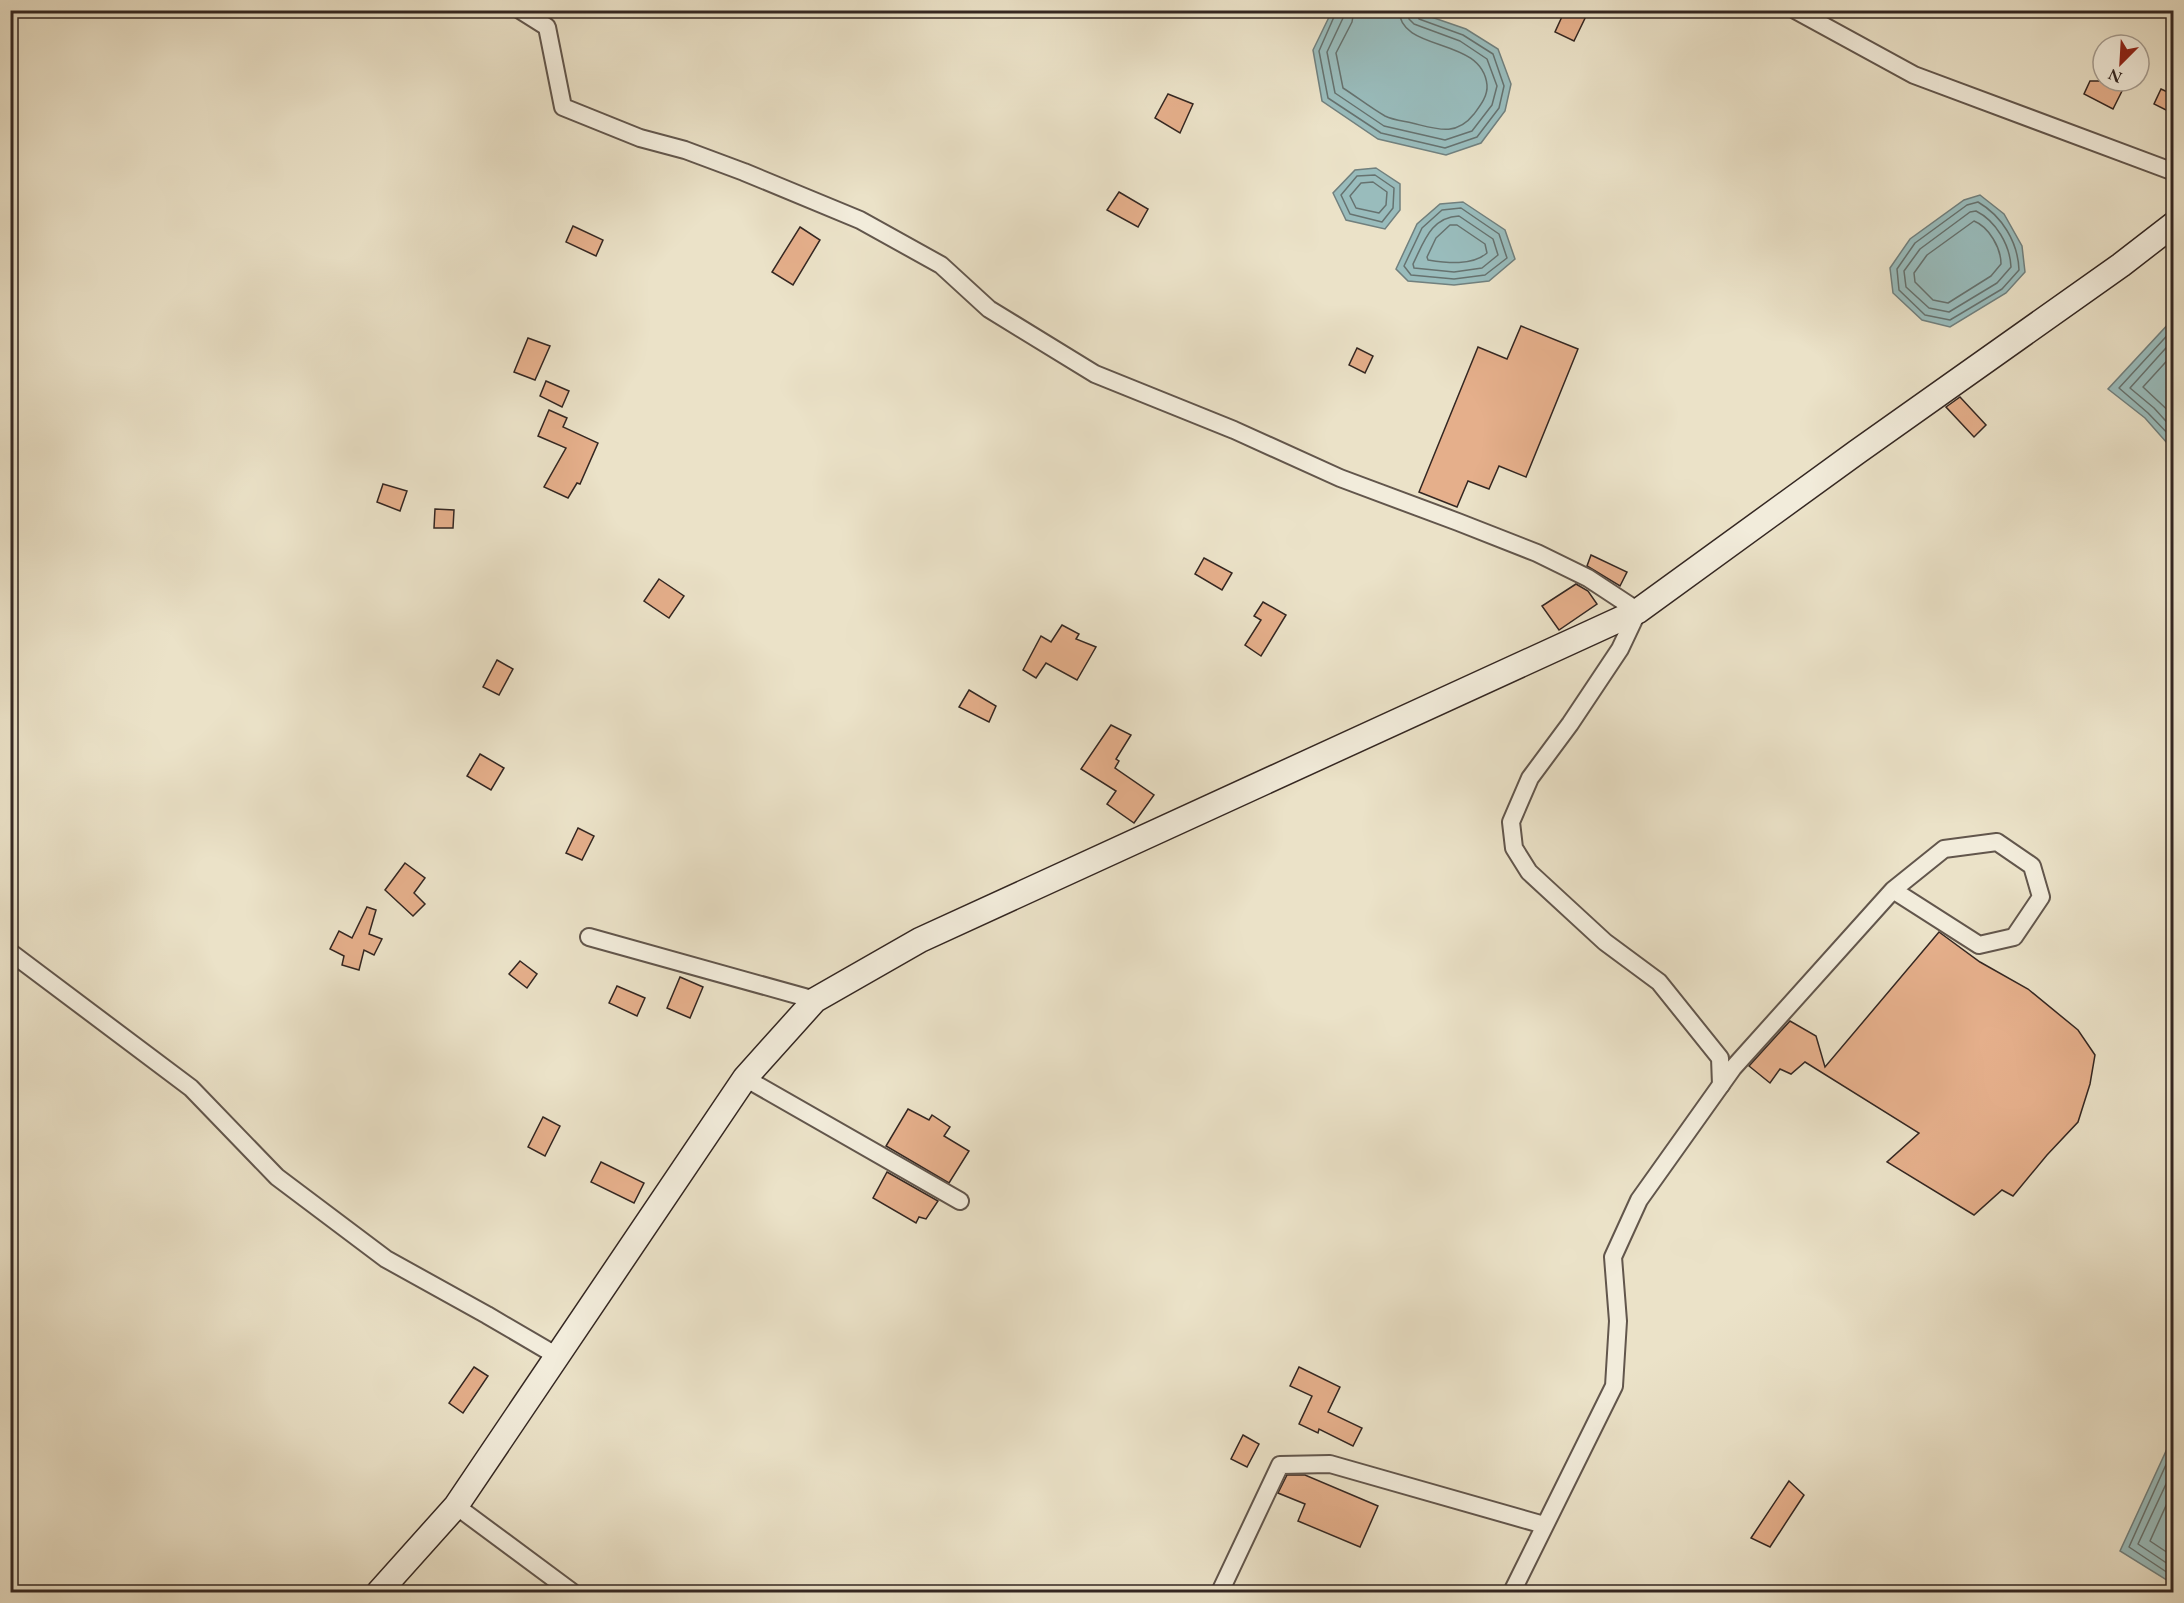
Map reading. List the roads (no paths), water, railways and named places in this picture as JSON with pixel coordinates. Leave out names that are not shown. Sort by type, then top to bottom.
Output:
[{"type":"main road","points":[[379,1593],[456,1506],[745,1078],[815,1000],[920,939],[1638,611],[2121,265],[2174,224]]},
{"type":"street","points":[[520,10],[547,27],[563,107],[640,138],[685,150],[734,168],[860,220],[940,265],[989,309],[1095,374],[1233,430],[1340,478],[1537,553],[1588,578],[1638,611],[1620,649],[1530,778],[1511,822],[1514,848],[1529,872],[1605,942],[1659,982],[1720,1058],[1721,1085]]},
{"type":"street","points":[[1796,10],[1914,75],[2174,172]]},
{"type":"street","points":[[1512,1593],[1614,1386],[1618,1321],[1613,1257],[1639,1200],[1721,1085],[1893,890],[1944,849],[1997,842],[2032,866],[2041,897],[2014,937],[1979,945],[1893,890]]},
{"type":"street","points":[[589,936],[815,1000]]},
{"type":"street","points":[[10,952],[191,1088],[277,1177],[386,1259],[556,1356]]},
{"type":"street","points":[[745,1078],[960,1201]]},
{"type":"street","points":[[1220,1593],[1280,1465],[1330,1464],[1544,1525]]},
{"type":"street","points":[[456,1506],[572,1593]]},
{"type":"water","points":[[1332,11],[1414,11],[1466,29],[1498,49],[1511,84],[1505,111],[1481,143],[1446,155],[1378,139],[1322,101],[1313,50]]},
{"type":"water","points":[[1376,168],[1400,184],[1400,210],[1385,229],[1346,220],[1333,193],[1355,170]]},
{"type":"water","points":[[1980,195],[2004,214],[2022,246],[2025,272],[2006,293],[1950,327],[1922,320],[1893,293],[1890,268],[1910,239],[1964,200]]},
{"type":"water","points":[[1463,202],[1505,230],[1515,259],[1489,281],[1454,285],[1408,281],[1396,269],[1417,224],[1440,204]]},
{"type":"water","points":[[2173,319],[2173,447],[2145,418],[2108,389]]},
{"type":"water","points":[[2167,1449],[2173,1451],[2173,1584],[2120,1551]]}]
